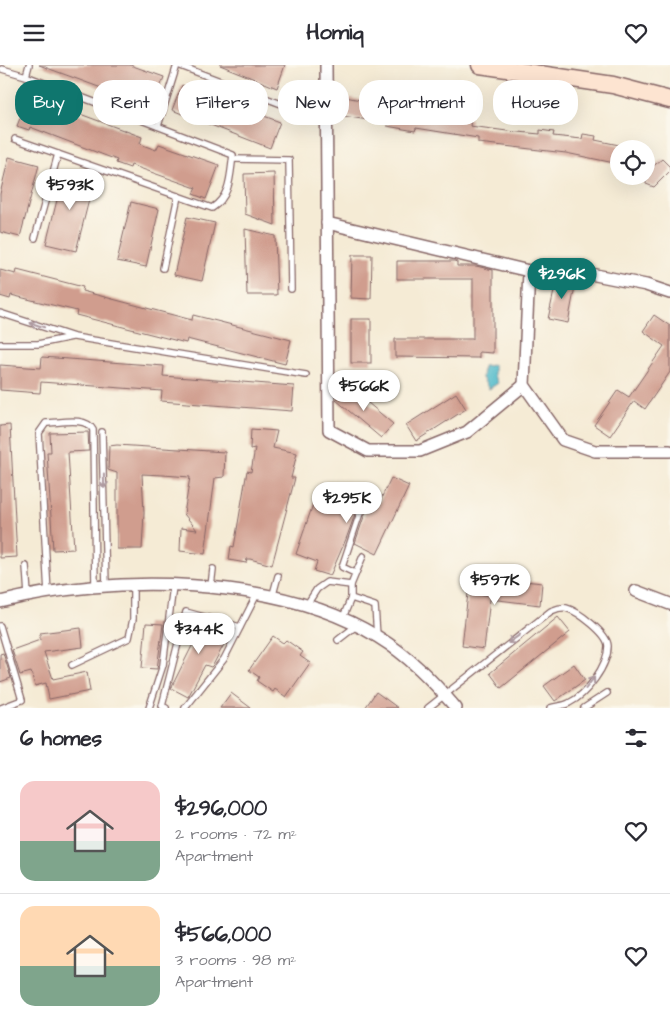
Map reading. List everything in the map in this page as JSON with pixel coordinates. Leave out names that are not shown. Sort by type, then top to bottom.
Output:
[{"type":"main road","points":[[480,65],[554,69],[670,100]]},
{"type":"street","points":[[326,65],[329,430],[368,451],[420,451],[467,432],[524,385]]},
{"type":"street","points":[[327,223],[529,271],[560,268],[646,285],[670,293]]},
{"type":"street","points":[[529,271],[524,385],[563,440],[596,451],[670,451]]},
{"type":"street","points":[[0,602],[28,595],[100,586],[211,586],[257,594],[342,619],[377,636],[428,675],[456,708]]},
{"type":"street","points":[[636,591],[670,605]]},
{"type":"lane","points":[[26,76],[29,65]]},
{"type":"lane","points":[[158,126],[178,65],[278,103]]},
{"type":"lane","points":[[2,69],[26,76],[234,155],[228,192],[220,203],[212,208],[15,139]]},
{"type":"lane","points":[[35,238],[58,154]]},
{"type":"lane","points":[[233,159],[289,160],[291,289]]},
{"type":"lane","points":[[163,268],[178,196]]},
{"type":"lane","points":[[0,313],[74,337],[306,375]]},
{"type":"lane","points":[[0,344],[38,344],[74,337]]},
{"type":"lane","points":[[48,593],[39,433],[46,423],[84,422],[91,425],[93,430],[100,586]]},
{"type":"lane","points":[[100,586],[102,432]]},
{"type":"lane","points":[[355,573],[342,567],[362,507]]},
{"type":"lane","points":[[342,619],[351,598],[351,585],[355,573],[363,556]]},
{"type":"lane","points":[[26,566],[28,595]]},
{"type":"lane","points":[[211,586],[213,569]]},
{"type":"lane","points":[[272,598],[278,576]]},
{"type":"lane","points":[[306,607],[317,589],[327,582],[351,585]]},
{"type":"lane","points":[[72,665],[129,638],[133,619],[133,585]]},
{"type":"lane","points":[[149,708],[164,665],[173,586]]},
{"type":"lane","points":[[185,708],[224,659],[257,594]]},
{"type":"lane","points":[[351,598],[375,606],[377,636]]},
{"type":"lane","points":[[428,708],[551,611],[565,608],[579,614],[606,638],[608,645],[607,653],[603,666],[580,695],[568,704],[550,708]]},
{"type":"lane","points":[[166,708],[162,706],[186,612],[240,627]]},
{"type":"lane","points":[[0,626],[22,700],[1,708]]},
{"type":"lane","points":[[338,640],[356,626]]},
{"type":"lane","points":[[584,708],[607,693]]},
{"type":"water","points":[[494,365],[494,376],[498,383],[489,389],[482,378],[483,366]]},
{"type":"building","points":[[39,65],[130,65],[164,77],[163,80],[93,80],[93,85]]},
{"type":"building","points":[[220,65],[285,65],[280,80],[278,80],[277,88],[268,84],[268,80],[257,80]]},
{"type":"building","points":[[178,95],[178,112],[172,110]]},
{"type":"building","points":[[349,98],[359,100],[359,119],[349,117]]},
{"type":"building","points":[[83,115],[93,119],[93,125],[110,125],[142,137],[140,144],[156,150],[159,144],[219,165],[206,199],[193,194],[196,188],[131,165],[130,168],[116,163],[117,160],[30,127],[29,130],[17,126],[83,125]]},
{"type":"building","points":[[268,117],[278,121],[279,125],[270,148],[211,125],[268,125]]},
{"type":"building","points":[[470,125],[540,134],[540,130],[554,132],[553,136],[582,139],[583,134],[596,136],[595,140],[610,143],[610,162],[566,153],[478,143],[478,138],[416,128],[415,131],[387,126]]},
{"type":"building","points":[[9,157],[39,165],[20,237],[0,232],[0,194]]},
{"type":"building","points":[[662,159],[670,167],[670,171],[654,187],[649,185],[655,185],[655,165]]},
{"type":"building","points":[[61,172],[94,180],[76,251],[46,244],[61,184],[58,183]]},
{"type":"building","points":[[274,173],[275,225],[245,214],[244,174]]},
{"type":"building","points":[[131,202],[159,209],[146,267],[117,261]]},
{"type":"building","points":[[187,217],[215,223],[202,281],[174,275]]},
{"type":"building","points":[[245,229],[275,236],[277,295],[247,295]]},
{"type":"building","points":[[352,255],[372,255],[371,299],[351,298]]},
{"type":"building","points":[[397,261],[454,261],[457,262],[457,266],[476,266],[493,270],[493,353],[479,352],[479,358],[395,357],[395,339],[473,339],[473,279],[397,279]]},
{"type":"building","points":[[0,270],[16,274],[17,270],[83,287],[82,291],[192,320],[193,315],[291,340],[285,364],[187,339],[186,343],[76,315],[77,311],[11,295],[10,299],[0,296]]},
{"type":"building","points":[[557,277],[576,281],[568,323],[548,319]]},
{"type":"building","points":[[654,315],[670,326],[670,372],[645,409],[634,401],[610,436],[594,425],[618,390],[629,397],[664,346],[643,331]]},
{"type":"building","points":[[351,319],[371,319],[371,363],[351,363]]},
{"type":"building","points":[[42,357],[164,366],[163,376],[294,386],[292,411],[161,401],[162,391],[41,382],[40,393],[0,390],[0,365],[41,368]]},
{"type":"building","points":[[348,386],[393,424],[381,438],[336,400]]},
{"type":"building","points":[[456,393],[466,409],[416,441],[406,425]]},
{"type":"building","points":[[10,425],[17,557],[0,558],[0,426]]},
{"type":"building","points":[[251,429],[277,431],[273,448],[297,453],[291,478],[295,478],[272,565],[250,559],[247,559],[246,563],[229,560],[231,546],[234,547],[247,471],[251,472],[255,448],[250,449]]},
{"type":"building","points":[[88,432],[89,451],[68,452],[74,549],[53,550],[47,452],[51,452],[50,433]]},
{"type":"building","points":[[109,446],[225,452],[224,477],[215,478],[205,554],[180,551],[181,528],[197,530],[184,514],[190,477],[163,475],[142,474],[144,513],[142,549],[117,549],[117,473],[108,470]]},
{"type":"building","points":[[391,478],[409,486],[377,554],[355,543],[367,508],[366,504],[362,502],[358,506],[330,576],[314,571],[317,562],[296,554],[320,484],[377,507]]},
{"type":"building","points":[[490,577],[542,583],[540,605],[490,599],[484,649],[462,646],[468,593],[487,595]]},
{"type":"building","points":[[558,617],[570,632],[501,688],[490,673]]},
{"type":"building","points":[[189,621],[210,628],[211,625],[229,635],[213,665],[211,667],[205,665],[188,697],[171,688],[193,644],[183,641]]},
{"type":"building","points":[[146,623],[163,624],[157,669],[142,668]]},
{"type":"building","points":[[81,628],[83,647],[44,652],[53,679],[87,672],[90,691],[49,699],[46,683],[35,686],[31,672],[20,675],[12,650],[40,640],[40,633]]},
{"type":"building","points":[[273,636],[283,643],[286,640],[303,652],[300,656],[310,663],[286,697],[275,689],[273,692],[257,681],[259,677],[249,670]]},
{"type":"building","points":[[3,653],[11,678],[0,682],[0,654]]},
{"type":"building","points":[[574,664],[585,680],[555,701],[544,686]]},
{"type":"building","points":[[376,692],[398,708],[365,708]]},
{"type":"building","points":[[231,693],[251,708],[220,708]]}]
